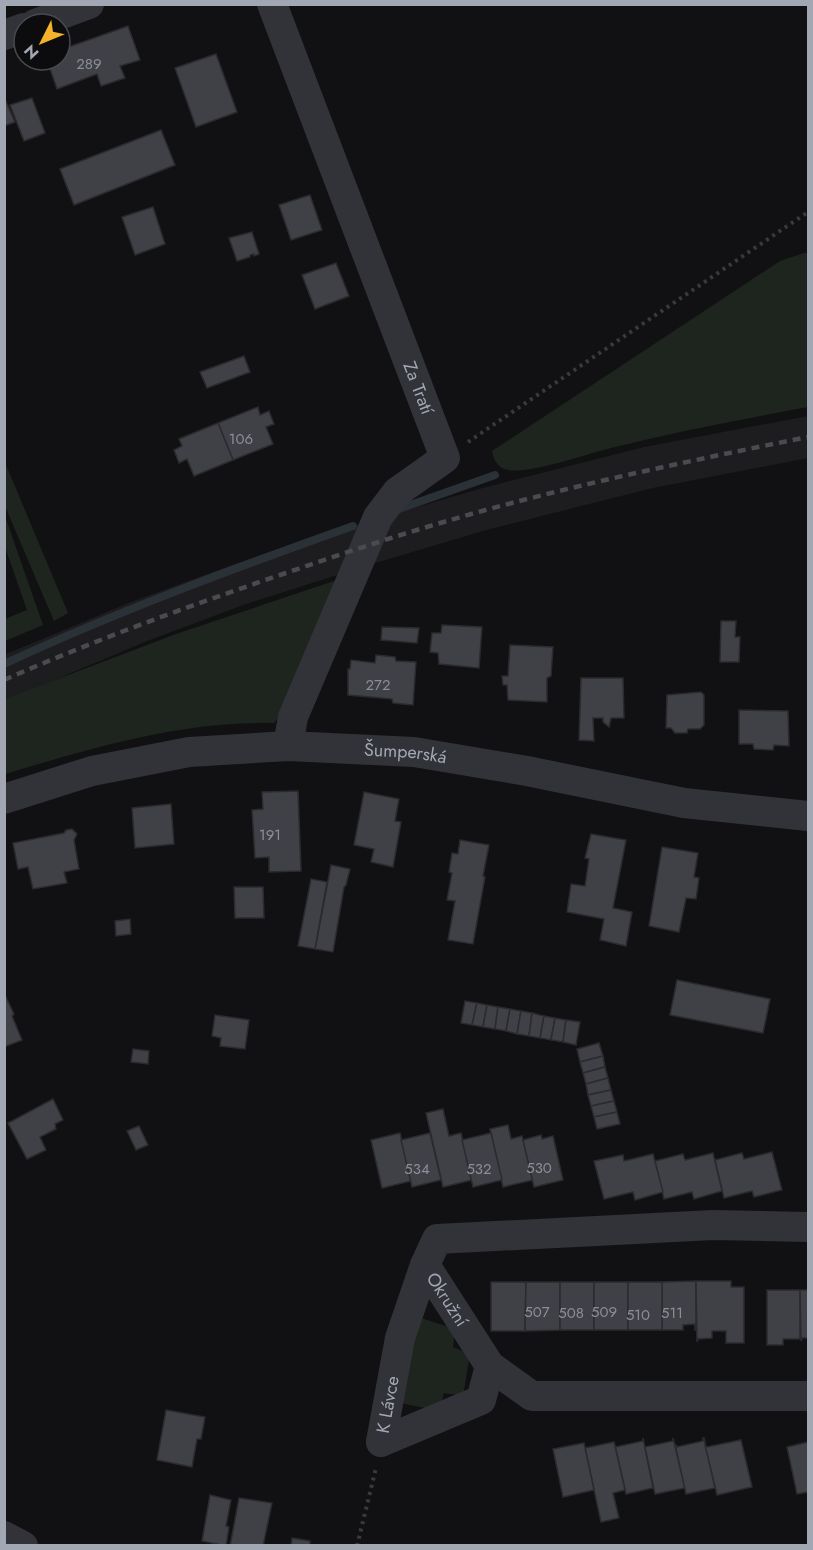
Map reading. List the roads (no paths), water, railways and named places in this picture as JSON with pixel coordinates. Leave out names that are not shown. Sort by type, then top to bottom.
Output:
[{"type":"street","points":[[67,12],[89,4]]},
{"type":"street","name":"Za Tratí","points":[[272,4],[445,458],[397,492],[378,517],[293,717],[288,746]]},
{"type":"street","name":"Šumperská","points":[[4,799],[92,771],[189,752],[288,746],[414,752],[527,771],[684,802],[808,816]]},
{"type":"street","name":"Okružní","points":[[808,1227],[713,1225],[437,1239],[425,1265],[490,1366],[532,1396],[808,1396]]},
{"type":"street","name":"K Lávce","points":[[425,1265],[400,1338],[381,1442],[481,1400],[490,1366]]},
{"type":"street","points":[[4,1536],[23,1545]]},
{"type":"waterway","points":[[399,509],[495,475]]},
{"type":"waterway","points":[[4,664],[177,591],[353,526]]},
{"type":"railway","points":[[4,680],[177,611],[423,528],[583,485],[808,437]]}]
